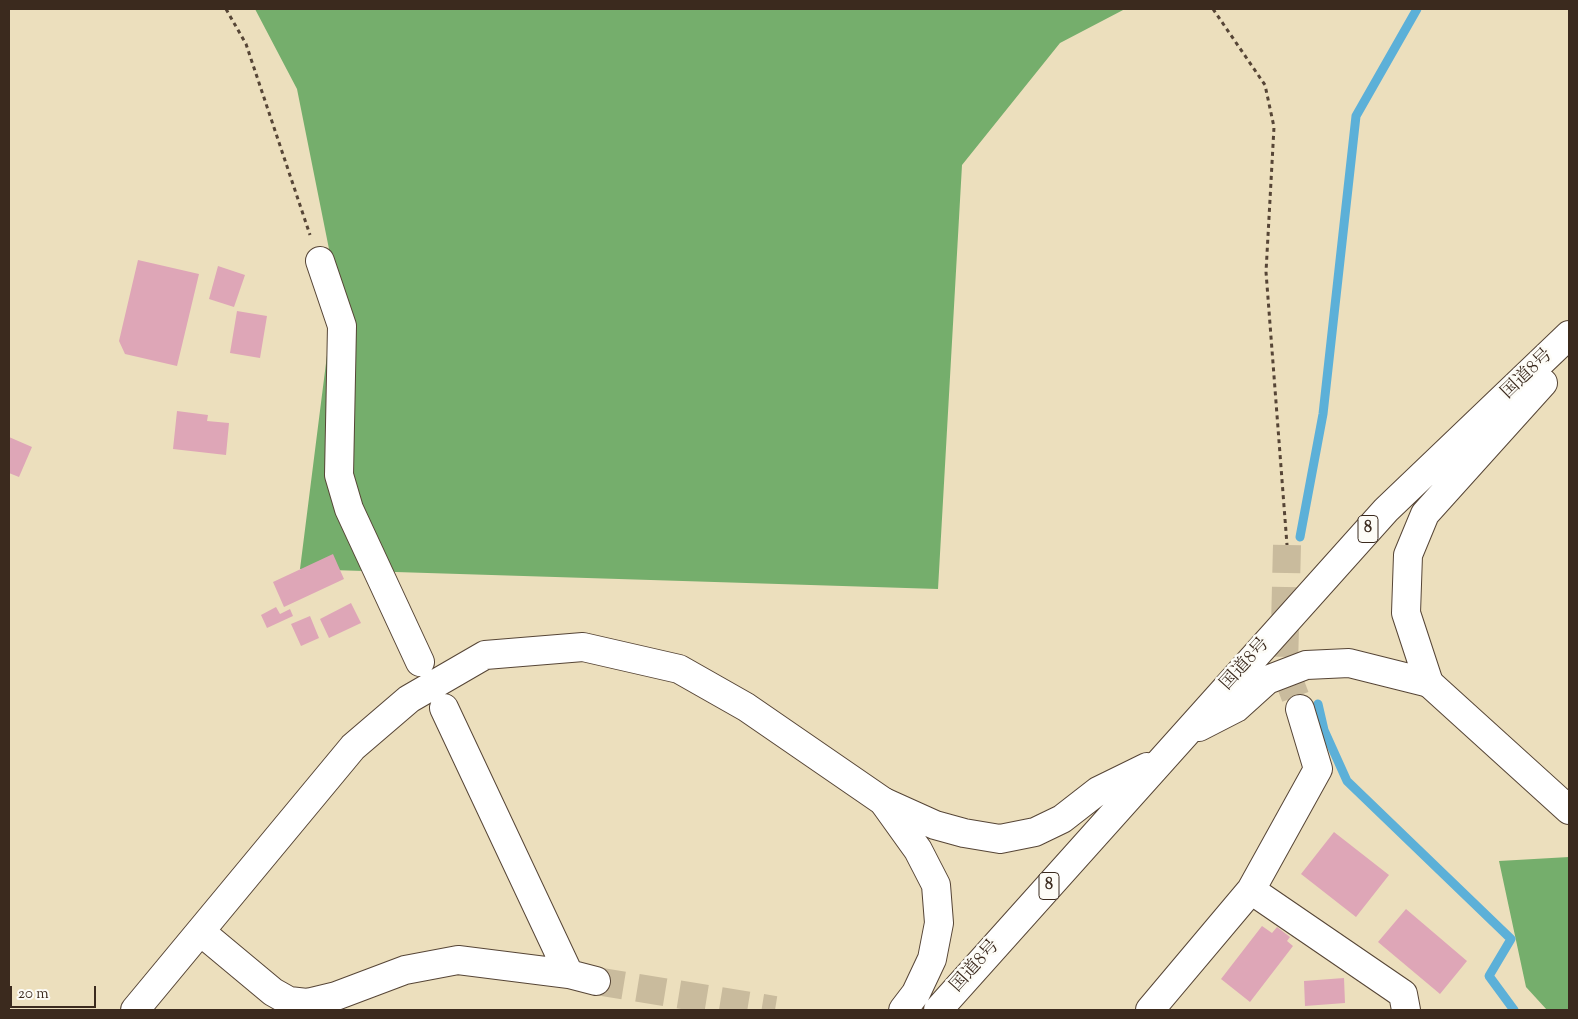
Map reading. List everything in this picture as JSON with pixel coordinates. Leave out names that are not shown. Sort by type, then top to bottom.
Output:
[{"type":"main road","points":[[320,261],[342,326],[339,475],[349,509],[420,662]]},
{"type":"main road","name":"国道8号","points":[[938,1010],[1386,510],[1569,335]]},
{"type":"main road","points":[[1429,683],[1406,613],[1408,555],[1425,514],[1569,354]]},
{"type":"main road","points":[[135,1010],[353,747],[409,699],[485,654],[583,647],[679,669],[746,707],[884,802],[935,825],[964,834],[1000,839],[1035,832],[1062,818],[1098,791],[1160,761]]},
{"type":"main road","points":[[1182,737],[1236,708],[1267,680],[1306,665],[1350,663],[1429,683],[1569,810]]},
{"type":"main road","points":[[444,708],[569,974]]},
{"type":"main road","points":[[1150,1010],[1251,890],[1318,770],[1300,709]]},
{"type":"main road","points":[[884,802],[918,850],[936,885],[939,923],[932,959],[916,993],[904,1010]]},
{"type":"main road","points":[[1251,890],[1403,994],[1406,1010]]},
{"type":"main road","points":[[201,932],[273,992],[289,1001],[307,1003],[336,996],[406,970],[458,960],[569,974],[596,981]]},
{"type":"path","points":[[226,9],[246,44],[320,261]]},
{"type":"path","points":[[1213,9],[1265,85],[1274,127],[1266,272],[1287,545]]},
{"type":"green space","points":[[255,9],[1125,9],[1060,43],[962,165],[938,589],[300,569],[336,284],[297,89]]},
{"type":"green space","points":[[1569,857],[1569,1010],[1547,1010],[1526,987],[1499,861]]},
{"type":"building","points":[[138,260],[199,274],[177,366],[125,354],[119,341]]},
{"type":"building","points":[[218,266],[245,275],[234,307],[209,299]]},
{"type":"building","points":[[237,311],[267,316],[260,358],[230,353]]},
{"type":"building","points":[[177,411],[208,415],[207,421],[229,423],[226,455],[173,449]]},
{"type":"building","points":[[9,437],[32,447],[19,477],[9,473]]},
{"type":"building","points":[[333,554],[344,579],[284,607],[273,582]]},
{"type":"building","points":[[351,603],[361,623],[329,638],[320,619]]},
{"type":"building","points":[[276,607],[280,614],[290,609],[293,616],[267,628],[261,615]]},
{"type":"building","points":[[310,616],[319,638],[301,646],[291,624]]},
{"type":"building","points":[[1334,832],[1389,875],[1356,917],[1301,874]]},
{"type":"building","points":[[1406,909],[1467,961],[1440,994],[1378,942]]},
{"type":"building","points":[[1262,926],[1272,933],[1277,927],[1290,937],[1287,941],[1293,946],[1250,1002],[1221,979]]},
{"type":"building","points":[[1344,978],[1345,1003],[1305,1006],[1304,981]]},
{"type":"waterway","points":[[1300,537],[1323,414],[1356,116],[1417,9]]},
{"type":"waterway","points":[[1318,704],[1324,730],[1347,781],[1511,939],[1489,976],[1514,1010]]},
{"type":"tunnel","points":[[1287,545],[1284,667],[1300,709]]},
{"type":"tunnel","points":[[596,981],[775,1010]]}]
